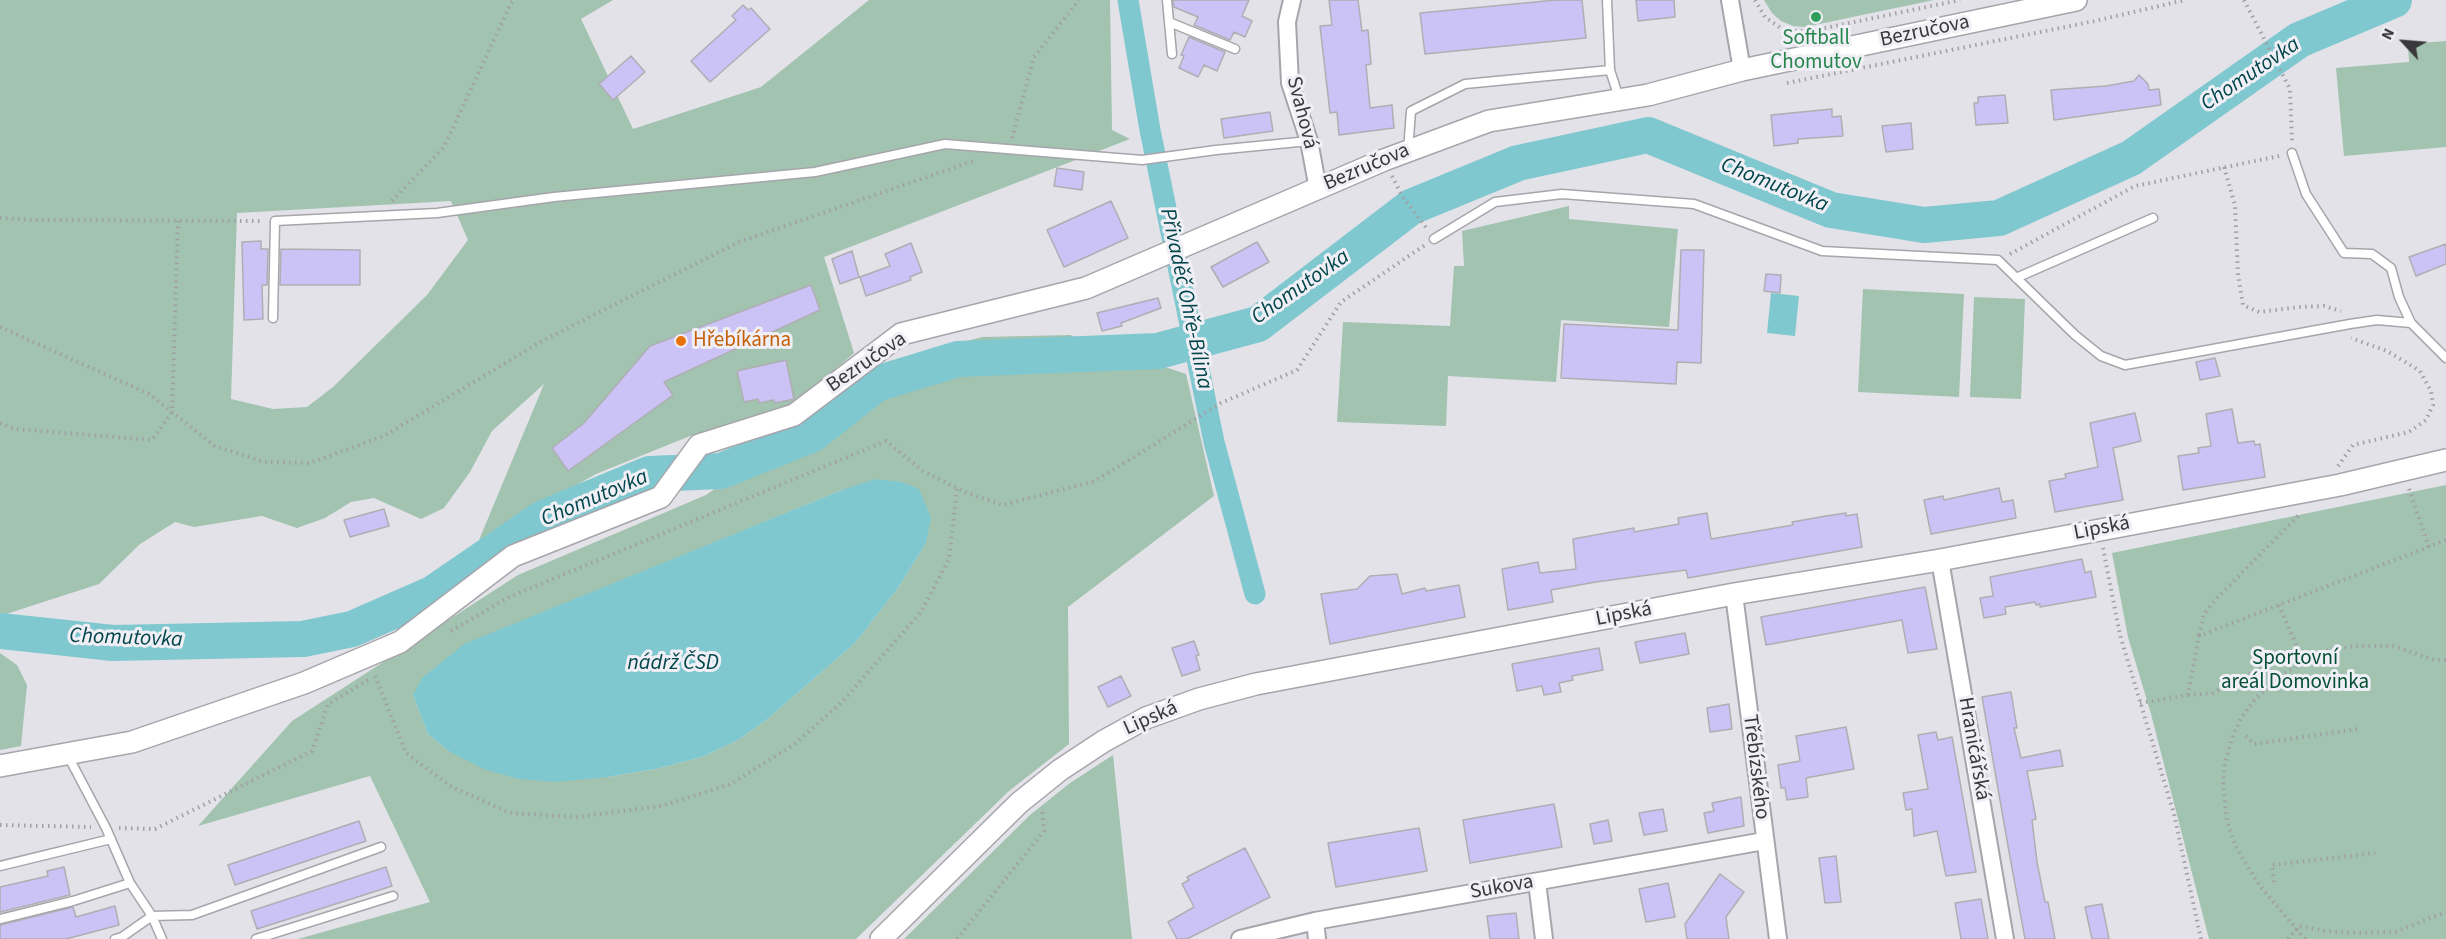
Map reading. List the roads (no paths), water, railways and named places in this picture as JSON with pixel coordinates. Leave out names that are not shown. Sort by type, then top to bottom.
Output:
[{"type":"street","name":"Svahová","points":[[1292,0],[1287,22],[1290,83],[1309,141],[1318,189]]},
{"type":"street","points":[[1730,0],[1742,70]]},
{"type":"street","name":"Bezručova","points":[[67,754],[132,742],[304,683],[400,642],[513,556],[661,497],[699,445],[794,415],[901,334],[1086,288],[1407,151],[1489,121],[1648,95],[1742,70],[2076,0]]},
{"type":"street","name":"Lipská","points":[[881,939],[1020,803],[1041,786],[1104,741],[1138,722],[1198,699],[1256,684],[1734,594],[1940,560],[2340,485],[2446,460]]},
{"type":"street","name":"Hraničářská","points":[[1940,560],[2005,939]]},
{"type":"street","name":"Třebízského","points":[[1734,594],[1778,939]]},
{"type":"street","points":[[0,766],[67,754]]},
{"type":"street","name":"Sukova","points":[[1240,939],[1315,921],[1764,841]]},
{"type":"street","points":[[1537,882],[1544,939]]},
{"type":"street","points":[[1315,921],[1317,939]]},
{"type":"lane","points":[[1167,0],[1172,54]]},
{"type":"lane","points":[[1607,0],[1610,70],[1619,99]]},
{"type":"lane","points":[[1169,22],[1235,49]]},
{"type":"lane","points":[[1407,151],[1411,111],[1465,84],[1610,70]]},
{"type":"lane","points":[[273,318],[275,221],[437,213],[554,197],[815,172],[945,144],[1142,160],[1309,141]]},
{"type":"lane","points":[[2292,153],[2306,195],[2344,253],[2372,254],[2391,268],[2399,297],[2411,323],[2446,358]]},
{"type":"lane","points":[[1434,239],[1495,202],[1562,194],[1694,204],[1822,251],[1998,260],[2075,335],[2101,356],[2125,365],[2376,320],[2411,323]]},
{"type":"lane","points":[[2016,278],[2153,218]]},
{"type":"lane","points":[[67,754],[106,828],[130,883],[152,916],[162,939]]},
{"type":"lane","points":[[0,866],[111,839]]},
{"type":"lane","points":[[115,939],[122,937],[152,916],[192,915],[381,847]]},
{"type":"lane","points":[[0,919],[73,901],[130,883]]},
{"type":"lane","points":[[256,939],[393,896]]},
{"type":"water","points":[[1771,293],[1799,296],[1795,336],[1767,333]]},
{"type":"water","name":"nádrž ČSD","points":[[875,479],[902,482],[919,489],[931,518],[926,543],[898,588],[855,643],[765,721],[738,740],[702,757],[656,769],[555,782],[519,779],[486,770],[450,752],[428,734],[413,695],[422,678],[464,644],[842,490]]},
{"type":"waterway","name":"Přivaděč Ohře-Bílina","points":[[1128,0],[1150,130],[1214,442],[1255,594]]},
{"type":"waterway","name":"Chomutovka","points":[[0,631],[113,643],[303,639],[352,629],[432,594],[543,518],[649,474],[721,471],[811,435],[876,384],[958,359],[1158,351],[1258,324],[1411,207],[1518,163],[1648,135],[1831,210],[1924,225],[1999,218],[2131,158],[2299,40],[2394,0]]},
{"type":"place","name":"Softball Chomutov","points":[[1816,17]]},
{"type":"place","name":"Hřebíkárna","points":[[681,341]]},
{"type":"park label","name":"Sportovní areál Domovinka","points":[[2295,671]]}]
